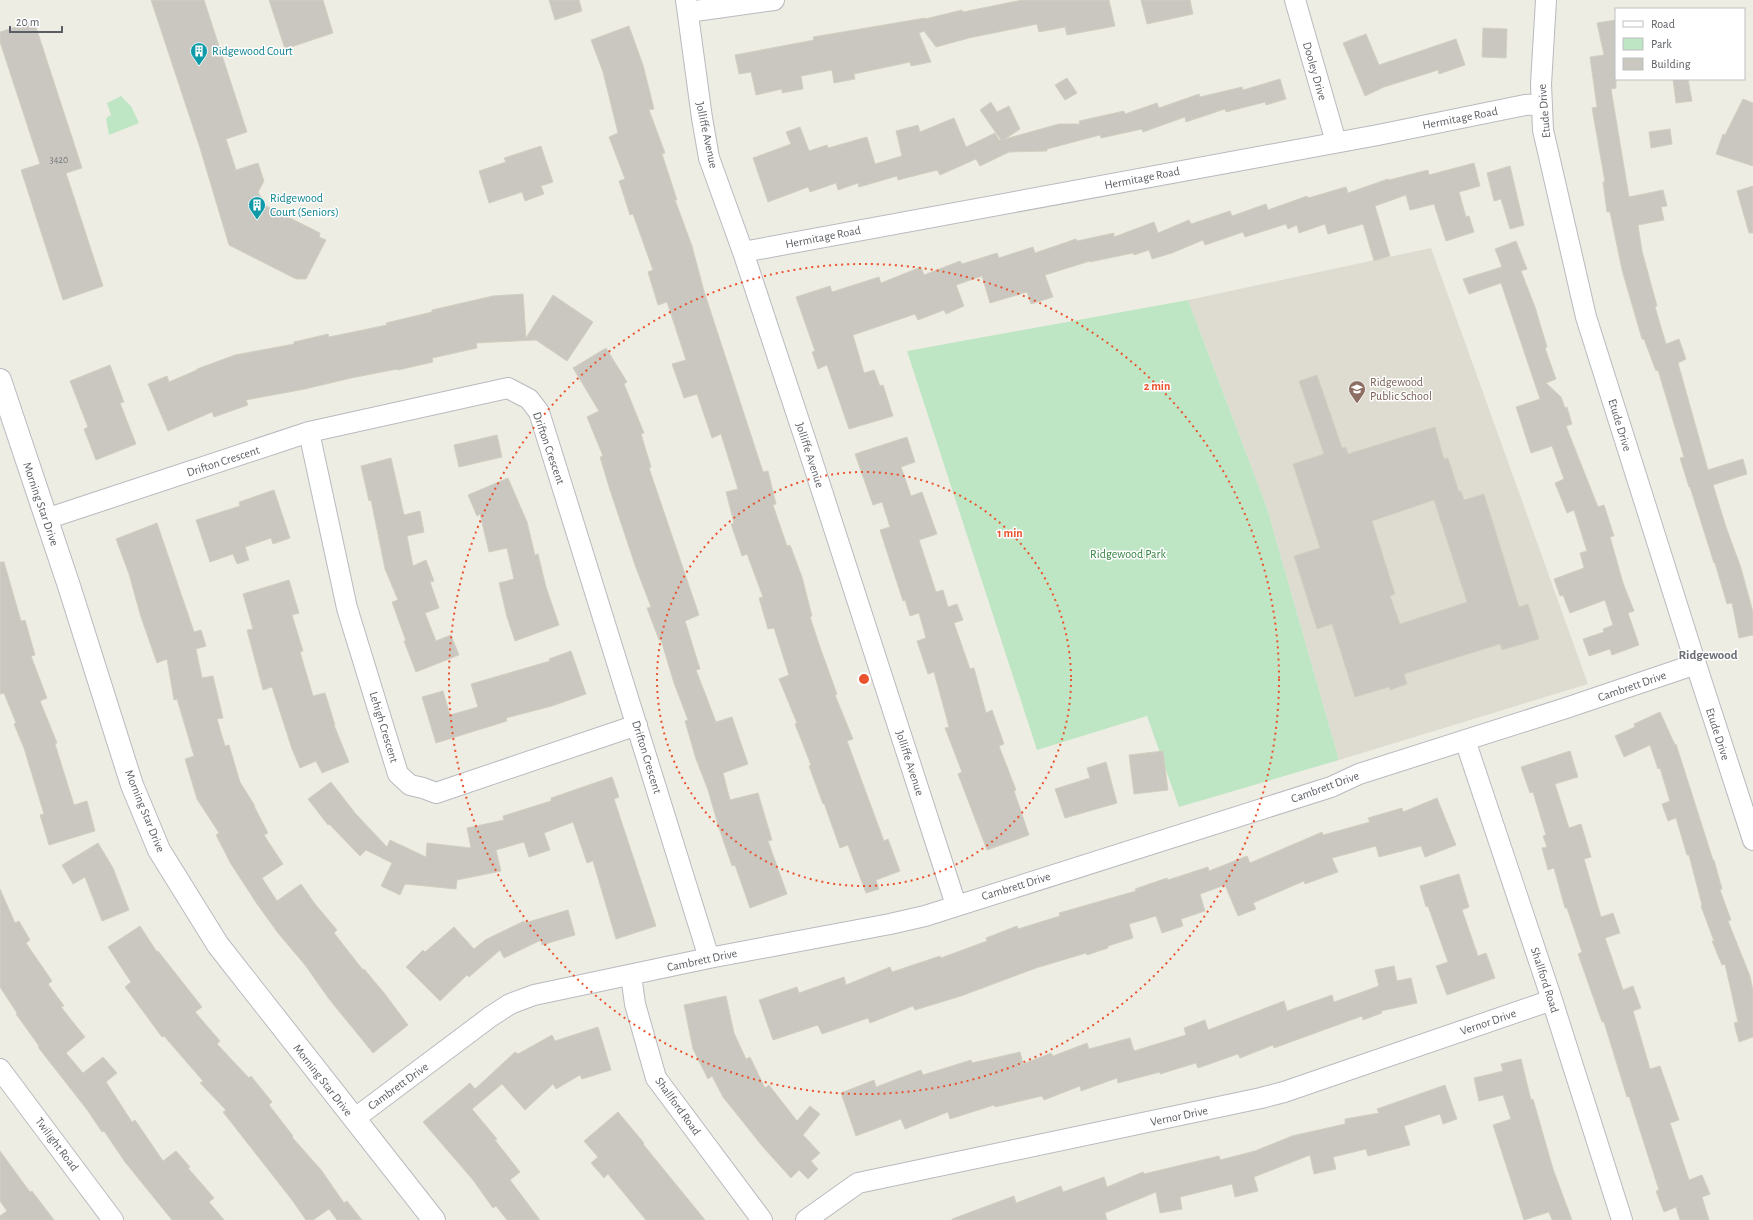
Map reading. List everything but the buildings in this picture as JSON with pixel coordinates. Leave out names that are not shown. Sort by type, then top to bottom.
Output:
[{"type":"street","points":[[687,6],[774,0]]},
{"type":"street","name":"Dooley Drive","points":[[1295,0],[1336,142]]},
{"type":"street","name":"Etude Drive","points":[[1546,0],[1541,104],[1543,130],[1586,317],[1753,840]]},
{"type":"street","name":"Jolliffe Avenue","points":[[687,6],[709,158],[743,252],[956,905]]},
{"type":"street","name":"Hermitage Road","points":[[743,252],[1336,142],[1525,105],[1541,104]]},
{"type":"street","name":"Morning Star Drive","points":[[0,380],[132,785],[159,850],[218,946],[434,1220]]},
{"type":"street","name":"Drifton Crescent","points":[[46,519],[309,432],[508,388],[529,399],[539,412],[709,958]]},
{"type":"street","name":"Lehigh Crescent","points":[[309,432],[347,608],[398,774],[410,785],[436,793],[637,725]]},
{"type":"street","name":"Cambrett Drive","points":[[354,1119],[510,1004],[534,994],[925,916],[1331,787],[1359,774],[1566,708],[1696,664]]},
{"type":"street","name":"Shallford Road","points":[[1465,740],[1552,1000],[1622,1220]]},
{"type":"street","name":"Shallford Road","points":[[631,975],[636,1004],[656,1078],[762,1220]]},
{"type":"street","name":"Vernor Drive","points":[[806,1220],[858,1183],[1284,1092],[1552,1000]]},
{"type":"street","name":"Twilight Road","points":[[0,1069],[113,1220]]},
{"type":"shaded area","name":"Ridgewood Public School","points":[[1431,248],[1588,684],[1339,760],[1267,508],[1188,300]]},
{"type":"green space","points":[[121,96],[131,106],[139,123],[109,135],[106,118],[111,115],[107,103]]},
{"type":"green space","name":"Ridgewood Park","points":[[1188,300],[1267,508],[1339,760],[1179,807],[1147,716],[1037,750],[907,351]]},
{"type":"place","name":"Ridgewood Court","points":[[199,66]]},
{"type":"place","name":"Ridgewood Court (Seniors)","points":[[257,220]]},
{"type":"place","name":"Ridgewood Public School","points":[[1357,404]]},
{"type":"district","name":"Ridgewood","points":[[1708,654]]}]
